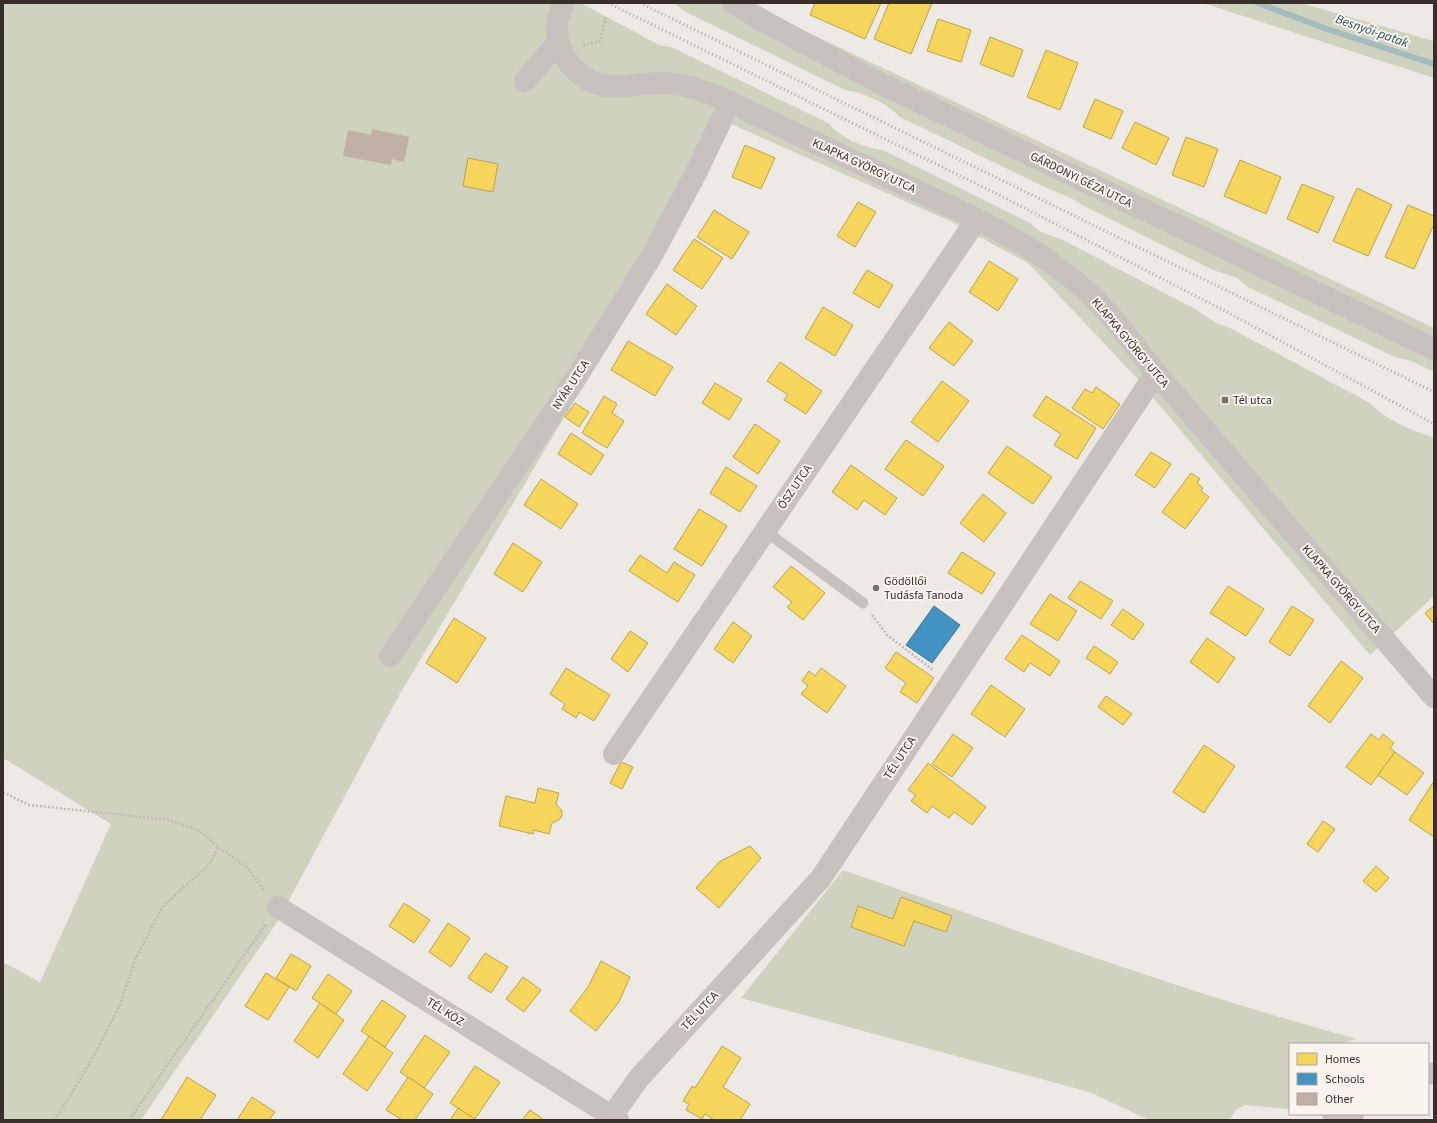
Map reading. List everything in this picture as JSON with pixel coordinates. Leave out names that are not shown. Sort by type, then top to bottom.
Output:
[{"type":"street","points":[[525,81],[567,44],[558,18],[564,3]]},
{"type":"street","name":"GÁRDONYI GÉZA UTCA","points":[[733,3],[759,19],[880,83],[1434,349]]},
{"type":"street","name":"KLAPKA GYÖRGY UTCA","points":[[567,44],[562,54],[570,66],[589,80],[607,86],[668,83],[686,86],[712,94],[976,219],[1024,245],[1054,265],[1086,291],[1118,325],[1156,373],[1434,697]]},
{"type":"street","name":"NYÁR UTCA","points":[[390,656],[576,378],[651,257],[696,173],[730,102]]},
{"type":"street","name":"ŐSZ UTCA","points":[[614,754],[976,219]]},
{"type":"street","name":"TÉL UTCA","points":[[613,1119],[638,1078],[821,878],[1156,373]]},
{"type":"street","name":"TÉL KÖZ","points":[[278,907],[613,1119]]},
{"type":"lane","points":[[765,531],[863,603]]},
{"type":"path","points":[[567,44],[600,41],[606,16]]},
{"type":"path","points":[[863,603],[887,635],[934,670],[938,664]]},
{"type":"path","points":[[3,792],[29,805],[170,820],[200,831],[218,847],[247,867],[260,887],[278,907],[129,1120]]},
{"type":"path","points":[[54,1120],[71,1095],[98,1048],[120,1005],[136,958],[163,906],[210,864],[218,847]]},
{"type":"green space","points":[[3,3],[581,3],[659,45],[671,47],[828,123],[846,138],[860,145],[883,150],[1030,223],[1039,231],[1063,240],[1195,309],[1216,323],[1228,327],[1370,403],[1383,414],[1399,424],[1434,438],[1434,596],[1370,655],[1133,374],[1028,263],[950,221],[731,124],[692,202],[397,699],[276,924],[141,1120],[3,1120],[3,962],[40,982],[111,824],[3,758]]},
{"type":"green space","points":[[673,3],[755,3],[796,27],[1434,328],[1434,372],[1409,360],[1397,358],[1248,287],[1237,278],[1213,270],[1082,205],[1071,198],[1049,189],[900,117],[875,99],[853,91],[845,90],[688,13]]},
{"type":"green space","points":[[1203,3],[1301,3],[1434,41],[1434,78]]},
{"type":"green space","points":[[843,870],[1163,980],[1292,1021],[1357,1039],[1342,1043],[1289,1043],[1289,1109],[1245,1105],[1236,1110],[1230,1120],[1149,1120],[1089,1092],[741,998]]},
{"type":"building: Homes","points":[[815,3],[881,3],[865,39],[810,15]]},
{"type":"building: Homes","points":[[889,3],[932,3],[911,54],[874,39]]},
{"type":"building: Homes","points":[[938,19],[971,30],[961,62],[927,51]]},
{"type":"building: Homes","points":[[990,37],[1023,50],[1013,77],[980,64]]},
{"type":"building: Homes","points":[[1046,50],[1078,63],[1060,110],[1027,97]]},
{"type":"building: Homes","points":[[1095,99],[1123,111],[1111,139],[1083,127]]},
{"type":"building: Homes","points":[[1135,122],[1169,138],[1156,165],[1122,148]]},
{"type":"building: Homes","points":[[1186,137],[1218,149],[1204,187],[1172,175]]},
{"type":"building: Homes","points":[[745,145],[775,158],[761,189],[732,177]]},
{"type":"building: Homes","points":[[468,158],[498,164],[493,192],[463,186]]},
{"type":"building: Homes","points":[[1240,160],[1281,177],[1266,214],[1224,196]]},
{"type":"building: Homes","points":[[1302,184],[1334,197],[1318,233],[1287,219]]},
{"type":"building: Homes","points":[[1357,188],[1392,205],[1368,256],[1333,241]]},
{"type":"building: Homes","points":[[858,202],[876,212],[855,247],[837,236]]},
{"type":"building: Homes","points":[[1408,205],[1434,216],[1434,224],[1414,269],[1385,257]]},
{"type":"building: Homes","points":[[714,210],[749,232],[732,259],[697,237]]},
{"type":"building: Homes","points":[[694,239],[723,258],[702,289],[673,270]]},
{"type":"building: Homes","points":[[989,261],[1018,279],[998,311],[969,292]]},
{"type":"building: Homes","points":[[867,270],[893,285],[879,308],[853,293]]},
{"type":"building: Homes","points":[[667,284],[697,306],[676,335],[646,314]]},
{"type":"building: Homes","points":[[823,307],[853,325],[835,356],[805,338]]},
{"type":"building: Homes","points":[[949,322],[973,341],[954,366],[929,348]]},
{"type":"building: Homes","points":[[628,341],[673,367],[655,396],[611,370]]},
{"type":"building: Homes","points":[[780,362],[822,391],[806,414],[784,400],[788,395],[767,381]]},
{"type":"building: Homes","points":[[942,381],[969,401],[938,442],[911,422]]},
{"type":"building: Homes","points":[[715,383],[742,399],[729,420],[702,403]]},
{"type":"building: Homes","points":[[1096,387],[1120,404],[1103,429],[1072,408],[1085,389],[1092,393]]},
{"type":"building: Homes","points":[[604,396],[617,404],[612,413],[624,421],[607,448],[582,433]]},
{"type":"building: Homes","points":[[1046,396],[1096,428],[1077,459],[1054,445],[1061,434],[1033,416]]},
{"type":"building: Homes","points":[[575,403],[589,412],[579,427],[565,417]]},
{"type":"building: Homes","points":[[755,424],[780,441],[758,474],[733,457]]},
{"type":"building: Homes","points":[[571,433],[604,455],[591,475],[558,454]]},
{"type":"building: Homes","points":[[906,440],[944,466],[923,496],[885,469]]},
{"type":"building: Homes","points":[[1007,446],[1052,477],[1033,504],[988,473]]},
{"type":"building: Homes","points":[[1151,452],[1171,464],[1155,488],[1135,475]]},
{"type":"building: Homes","points":[[851,465],[897,498],[885,515],[864,500],[857,510],[832,492]]},
{"type":"building: Homes","points":[[726,467],[757,486],[740,512],[710,493]]},
{"type":"building: Homes","points":[[1191,473],[1200,479],[1197,483],[1203,488],[1201,491],[1209,497],[1185,529],[1162,512]]},
{"type":"building: Homes","points":[[541,479],[578,504],[561,529],[524,505]]},
{"type":"building: Homes","points":[[983,494],[1006,513],[984,542],[960,523]]},
{"type":"building: Homes","points":[[699,509],[727,526],[702,566],[674,549]]},
{"type":"building: Homes","points":[[513,543],[542,562],[523,592],[494,574]]},
{"type":"building: Homes","points":[[962,552],[995,573],[982,594],[948,573]]},
{"type":"building: Homes","points":[[640,555],[667,573],[674,562],[695,575],[678,602],[629,571]]},
{"type":"building: Homes","points":[[791,566],[825,593],[803,620],[787,607],[792,602],[773,587]]},
{"type":"building: Homes","points":[[1080,581],[1113,601],[1101,619],[1068,598]]},
{"type":"building: Homes","points":[[1228,586],[1264,609],[1246,636],[1210,613]]},
{"type":"building: Homes","points":[[1050,594],[1077,611],[1058,641],[1030,624]]},
{"type":"building: Homes","points":[[1292,606],[1314,620],[1290,656],[1269,642]]},
{"type":"building: Homes","points":[[1434,606],[1434,624],[1425,613]]},
{"type":"building: Homes","points":[[1123,609],[1144,624],[1133,640],[1111,625]]},
{"type":"building: Homes","points":[[454,618],[486,638],[457,683],[426,663]]},
{"type":"building: Homes","points":[[733,622],[752,636],[733,663],[714,649]]},
{"type":"building: Homes","points":[[630,631],[648,643],[628,672],[611,659]]},
{"type":"building: Homes","points":[[1022,635],[1060,661],[1050,676],[1030,663],[1024,672],[1005,659]]},
{"type":"building: Homes","points":[[1207,638],[1235,658],[1218,683],[1190,662]]},
{"type":"building: Homes","points":[[1094,646],[1118,662],[1110,674],[1086,658]]},
{"type":"building: Homes","points":[[896,652],[934,678],[917,703],[900,692],[906,683],[885,668]]},
{"type":"building: Homes","points":[[1341,661],[1363,678],[1330,723],[1308,706]]},
{"type":"building: Homes","points":[[566,668],[610,695],[594,721],[579,712],[576,718],[562,709],[565,704],[550,694]]},
{"type":"building: Homes","points":[[821,668],[846,686],[827,713],[801,694],[808,686],[802,681],[809,671],[815,676]]},
{"type":"building: Homes","points":[[991,685],[1025,709],[1005,737],[971,714]]},
{"type":"building: Homes","points":[[1106,696],[1132,714],[1123,725],[1098,707]]},
{"type":"building: Homes","points":[[953,734],[973,748],[952,777],[932,764]]},
{"type":"building: Homes","points":[[1371,734],[1379,740],[1383,734],[1394,743],[1390,748],[1395,752],[1371,785],[1346,767]]},
{"type":"building: Homes","points":[[1204,745],[1235,766],[1204,813],[1173,792]]},
{"type":"building: Homes","points":[[1395,752],[1424,773],[1407,795],[1378,775]]},
{"type":"building: Homes","points":[[621,762],[633,767],[622,789],[610,783]]},
{"type":"building: Homes","points":[[928,763],[986,807],[972,825],[954,812],[949,818],[932,806],[927,813],[911,801],[916,795],[908,790]]},
{"type":"building: Homes","points":[[1434,781],[1434,837],[1409,820]]},
{"type":"building: Homes","points":[[538,788],[559,793],[556,804],[562,811],[562,816],[559,820],[552,823],[549,834],[534,830],[533,834],[499,826],[506,796],[535,803]]},
{"type":"building: Homes","points":[[1323,821],[1335,829],[1318,852],[1307,844]]},
{"type":"building: Homes","points":[[750,846],[761,858],[719,908],[696,888],[719,862]]},
{"type":"building: Homes","points":[[1376,866],[1389,878],[1376,892],[1363,881]]},
{"type":"building: Homes","points":[[901,897],[952,916],[946,932],[914,921],[904,946],[851,927],[858,906],[893,919]]},
{"type":"building: Homes","points":[[404,903],[430,920],[414,943],[389,926]]},
{"type":"building: Homes","points":[[448,923],[470,938],[451,967],[429,952]]},
{"type":"building: Homes","points":[[485,953],[508,967],[491,993],[468,978]]},
{"type":"building: Homes","points":[[291,954],[311,966],[296,991],[276,978]]},
{"type":"building: Homes","points":[[601,961],[630,977],[619,1002],[596,1031],[570,1011],[588,987]]},
{"type":"building: Homes","points":[[266,973],[289,987],[268,1020],[245,1006]]},
{"type":"building: Homes","points":[[328,974],[352,991],[336,1014],[312,998]]},
{"type":"building: Homes","points":[[523,977],[541,990],[524,1012],[506,999]]},
{"type":"building: Homes","points":[[382,1000],[406,1016],[385,1047],[361,1031]]},
{"type":"building: Homes","points":[[320,1003],[344,1020],[318,1058],[294,1041]]},
{"type":"building: Homes","points":[[425,1035],[450,1052],[424,1088],[400,1072]]},
{"type":"building: Homes","points":[[369,1036],[393,1053],[367,1091],[343,1074]]},
{"type":"building: Homes","points":[[722,1046],[741,1058],[723,1087],[750,1104],[740,1120],[714,1120],[705,1114],[702,1119],[686,1110],[689,1104],[683,1101],[692,1086],[695,1088]]},
{"type":"building: Homes","points":[[475,1066],[500,1082],[475,1119],[450,1103]]},
{"type":"building: Homes","points":[[187,1077],[216,1095],[200,1120],[161,1120]]},
{"type":"building: Homes","points":[[408,1077],[433,1094],[415,1120],[402,1120],[386,1110]]},
{"type":"building: Homes","points":[[252,1097],[275,1112],[269,1120],[237,1120]]},
{"type":"building: Homes","points":[[458,1108],[475,1119],[476,1120],[450,1120]]},
{"type":"building: Homes","points":[[530,1110],[544,1120],[522,1120]]},
{"type":"building: Schools","points":[[934,606],[960,625],[932,663],[906,645]]},
{"type":"building: Other","points":[[372,129],[409,137],[404,162],[392,159],[391,165],[343,156],[348,130],[371,135]]},
{"type":"waterway","name":"Besnyői-patak","points":[[1258,3],[1327,29],[1434,64]]},
{"type":"railway","points":[[608,3],[997,194],[1225,311],[1434,424]]},
{"type":"railway","points":[[640,3],[1434,392]]},
{"type":"place","name":"Tél utca","points":[[1225,400]]},
{"type":"place","name":"Gödöllői Tudásfa Tanoda","points":[[876,588]]}]
